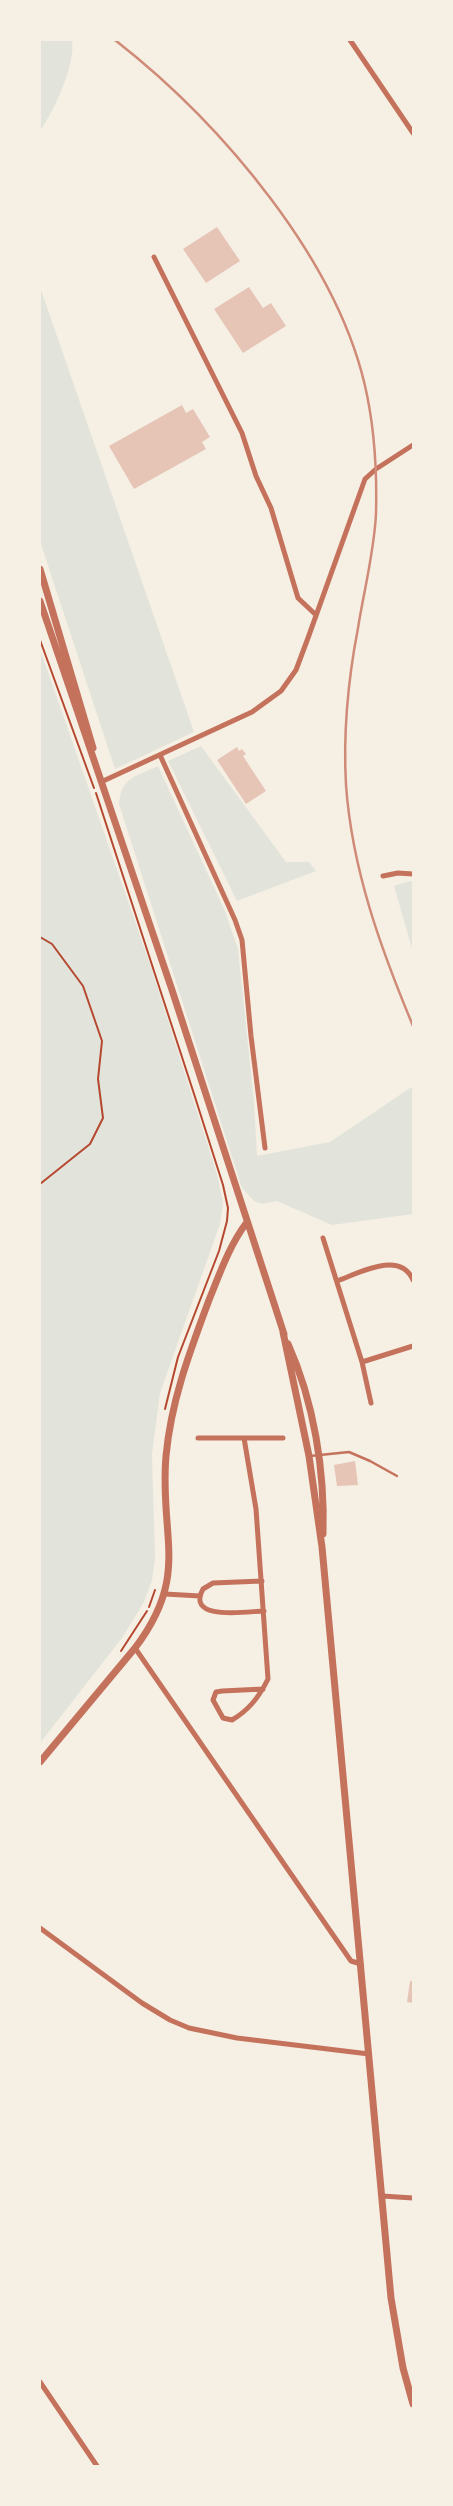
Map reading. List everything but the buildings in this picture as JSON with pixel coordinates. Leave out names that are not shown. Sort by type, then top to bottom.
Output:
[{"type":"street","points":[[350,40],[413,133]]},
{"type":"street","points":[[154,257],[242,433],[258,481],[271,508],[298,598],[316,614]]},
{"type":"street","points":[[101,782],[252,712],[273,698],[296,670],[366,479],[376,469],[413,445]]},
{"type":"street","points":[[40,570],[77,690],[101,782]]},
{"type":"street","points":[[40,601],[172,990],[283,1332],[303,1384],[317,1455],[323,1504],[322,1547]]},
{"type":"street","points":[[160,754],[235,920],[242,940],[251,1036],[265,1148]]},
{"type":"street","points":[[383,876],[398,873],[413,874]]},
{"type":"street","points":[[40,1762],[135,1648],[155,1619],[165,1594],[170,1549],[165,1470],[174,1408],[187,1359],[228,1252],[247,1222]]},
{"type":"street","points":[[323,1238],[362,1362],[371,1403]]},
{"type":"street","points":[[337,1280],[391,1264],[402,1266],[413,1280]]},
{"type":"street","points":[[283,1332],[309,1456],[322,1547],[396,2333],[413,2404]]},
{"type":"street","points":[[362,1362],[413,1346]]},
{"type":"street","points":[[198,1438],[283,1438]]},
{"type":"street","points":[[244,1438],[256,1509],[269,1670],[268,1680],[263,1689],[252,1705],[232,1720],[223,1718],[213,1700],[216,1692],[263,1689]]},
{"type":"street","points":[[262,1581],[213,1583],[203,1589],[200,1596],[203,1607],[211,1612],[264,1611]]},
{"type":"street","points":[[165,1594],[200,1596]]},
{"type":"street","points":[[135,1648],[351,1961],[360,1964]]},
{"type":"street","points":[[40,1928],[142,2003],[170,2020],[189,2028],[237,2038],[369,2054]]},
{"type":"street","points":[[382,2196],[413,2198]]},
{"type":"street","points":[[40,2382],[97,2466]]},
{"type":"lane","points":[[309,1456],[340,1452],[357,1454],[397,1476]]},
{"type":"path","points":[[40,640],[95,789],[196,1097],[223,1185],[228,1208],[227,1221],[218,1251],[178,1357],[163,1418]]},
{"type":"path","points":[[40,937],[52,944],[83,986],[102,1041],[98,1079],[103,1118],[90,1144],[40,1184]]},
{"type":"path","points":[[117,1656],[148,1610],[156,1589]]},
{"type":"shaded area","points":[[40,40],[72,40],[72,50],[71,62],[63,87],[40,131]]},
{"type":"shaded area","points":[[40,287],[194,732],[115,769],[40,541]]},
{"type":"shaded area","points":[[40,649],[151,967],[217,1174],[223,1203],[220,1224],[160,1393],[152,1454],[155,1558],[152,1580],[144,1602],[122,1638],[40,1743]]},
{"type":"shaded area","points":[[201,746],[286,862],[309,862],[316,871],[237,901],[168,761]]},
{"type":"shaded area","points":[[158,766],[225,911],[238,949],[254,1102],[257,1156],[330,1142],[413,1086],[413,1214],[332,1225],[277,1201],[262,1204],[254,1201],[242,1188],[119,804],[123,788],[131,779]]},
{"type":"shaded area","points":[[410,881],[413,882],[413,952],[394,886]]},
{"type":"railway","points":[[115,40],[155,73],[195,111],[234,153],[270,198],[303,245],[331,295],[353,345],[370,410],[375,454],[376,514],[373,543],[349,687],[345,745],[346,785],[349,817],[361,878],[379,938],[413,1026]]}]
